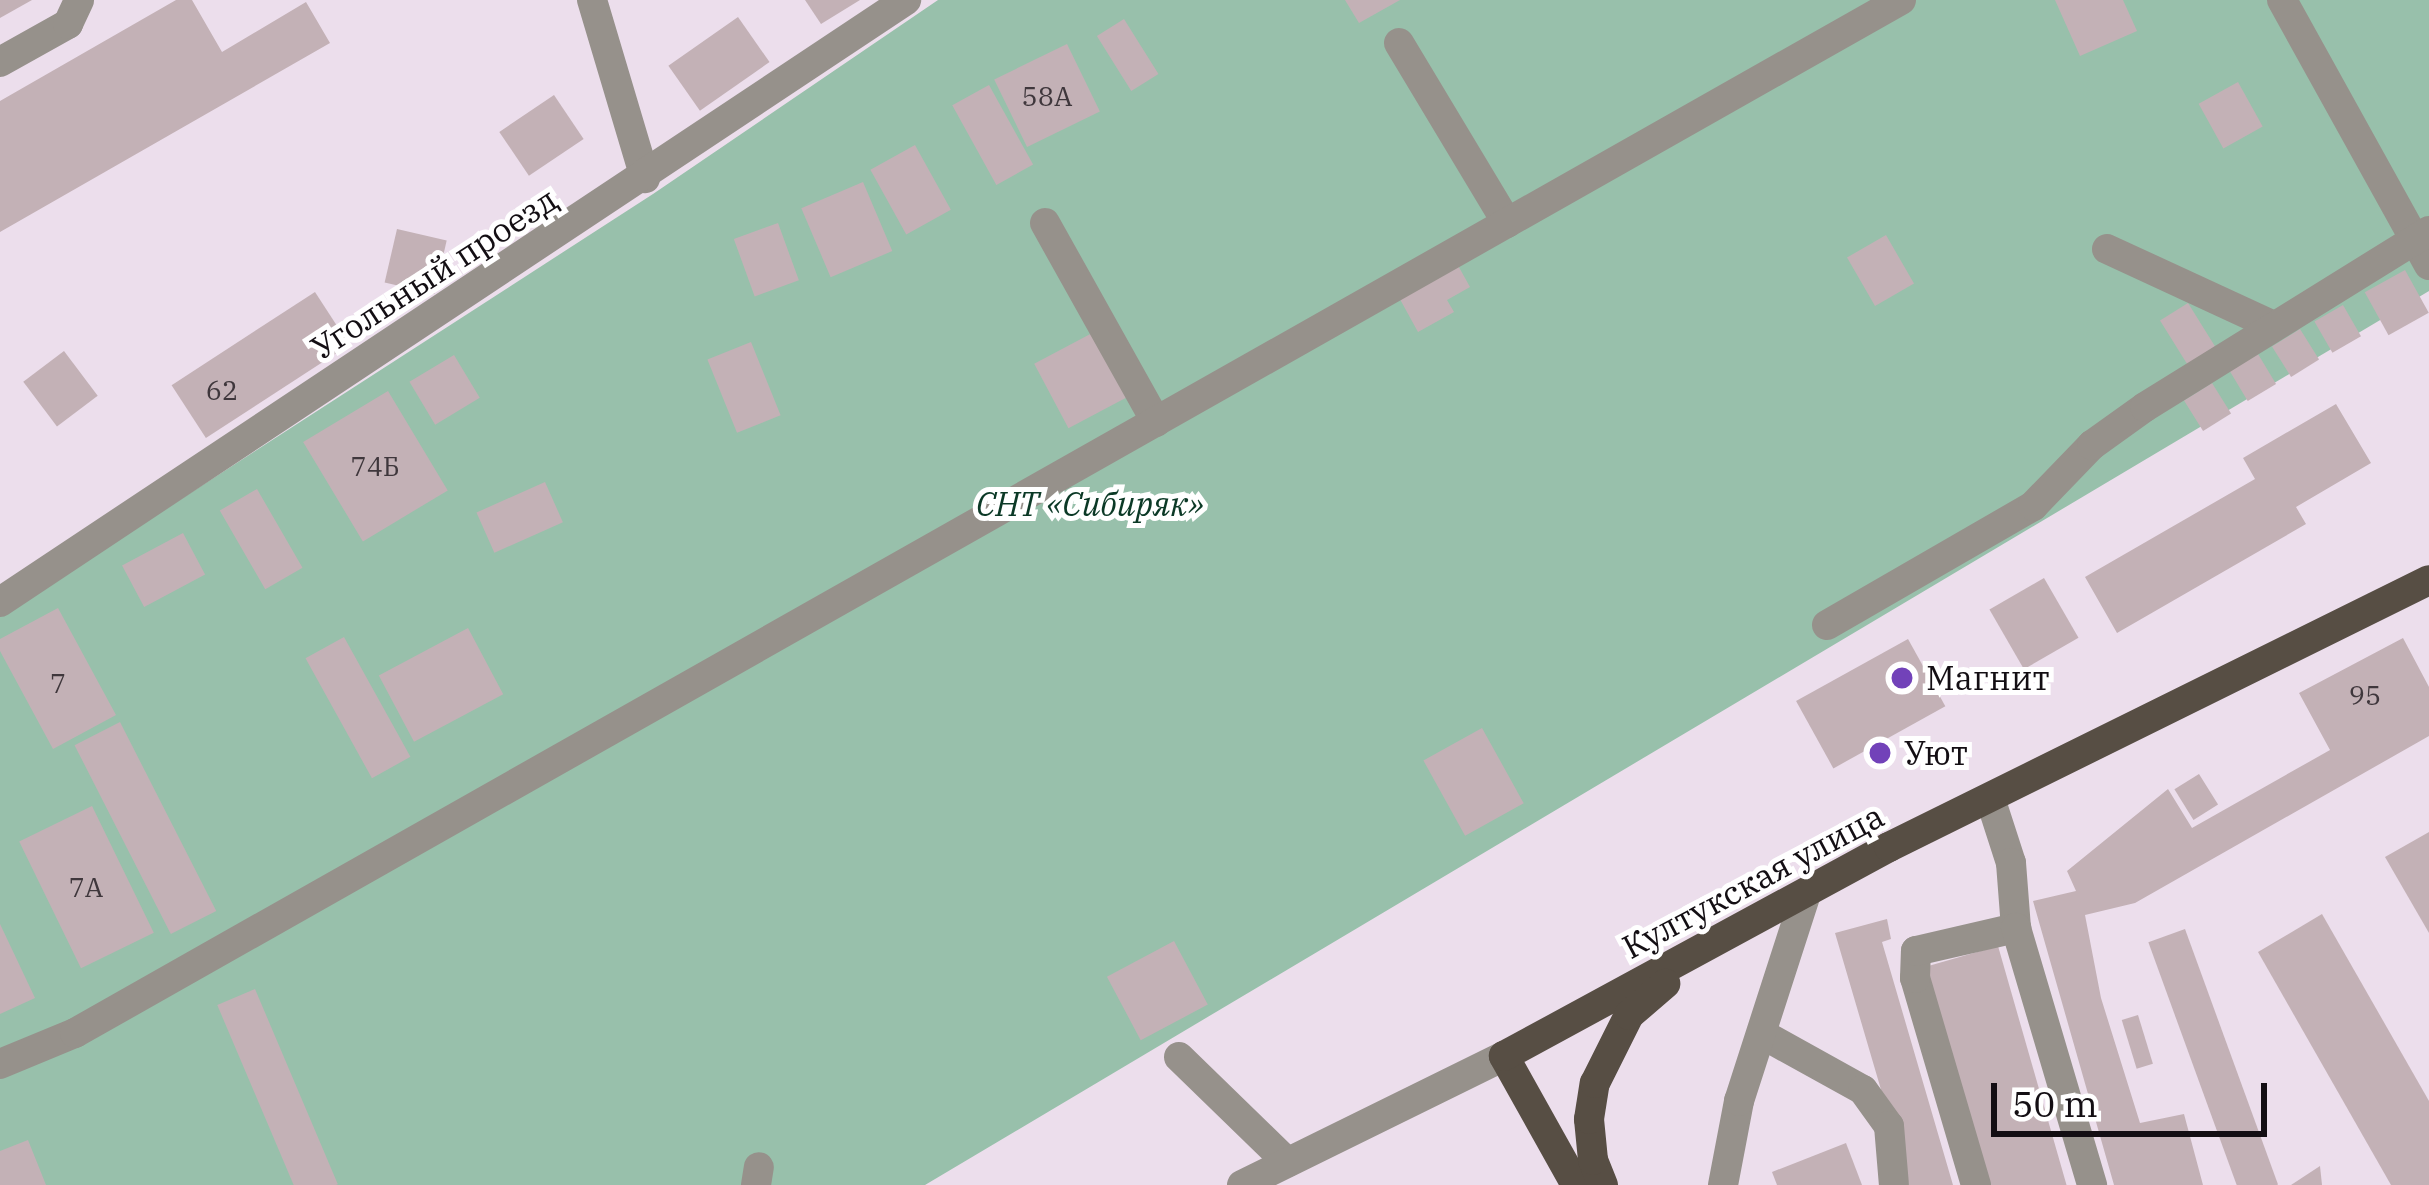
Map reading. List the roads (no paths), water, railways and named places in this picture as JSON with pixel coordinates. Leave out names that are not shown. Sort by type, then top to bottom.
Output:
[{"type":"main road","name":"Култукская улица","points":[[1504,1057],[1806,892],[2429,580]]},
{"type":"main road","points":[[1603,1185],[1592,1160],[1589,1119],[1595,1083],[1629,1016],[1705,948]]},
{"type":"main road","points":[[1504,1057],[1576,1185]]},
{"type":"street","points":[[0,62],[68,24],[80,0]]},
{"type":"street","points":[[592,0],[645,178]]},
{"type":"street","name":"Угольный проезд","points":[[0,602],[645,178],[906,0]]},
{"type":"street","points":[[0,1064],[75,1033],[1900,0]]},
{"type":"street","points":[[1827,625],[2033,506],[2092,445],[2275,326],[2424,245],[2282,0]]},
{"type":"street","points":[[1399,43],[1507,223]]},
{"type":"street","points":[[1046,223],[1156,422]]},
{"type":"street","points":[[2107,248],[2275,326]]},
{"type":"street","points":[[1990,798],[2011,862],[2016,928],[2092,1185]]},
{"type":"street","points":[[1723,1185],[1739,1101],[1806,892]]},
{"type":"street","points":[[1976,1185],[1915,978],[1916,952],[2016,928]]},
{"type":"street","points":[[1762,1034],[1863,1090],[1889,1126],[1894,1185]]},
{"type":"street","points":[[1179,1057],[1287,1162]]},
{"type":"street","name":"Култукская улица","points":[[1242,1185],[1504,1057]]},
{"type":"place","name":"Магнит","points":[[1902,678]]},
{"type":"place","name":"Уют","points":[[1880,753]]},
{"type":"park label","name":"СНТ «Сибиряк»","points":[[1090,504]]}]
